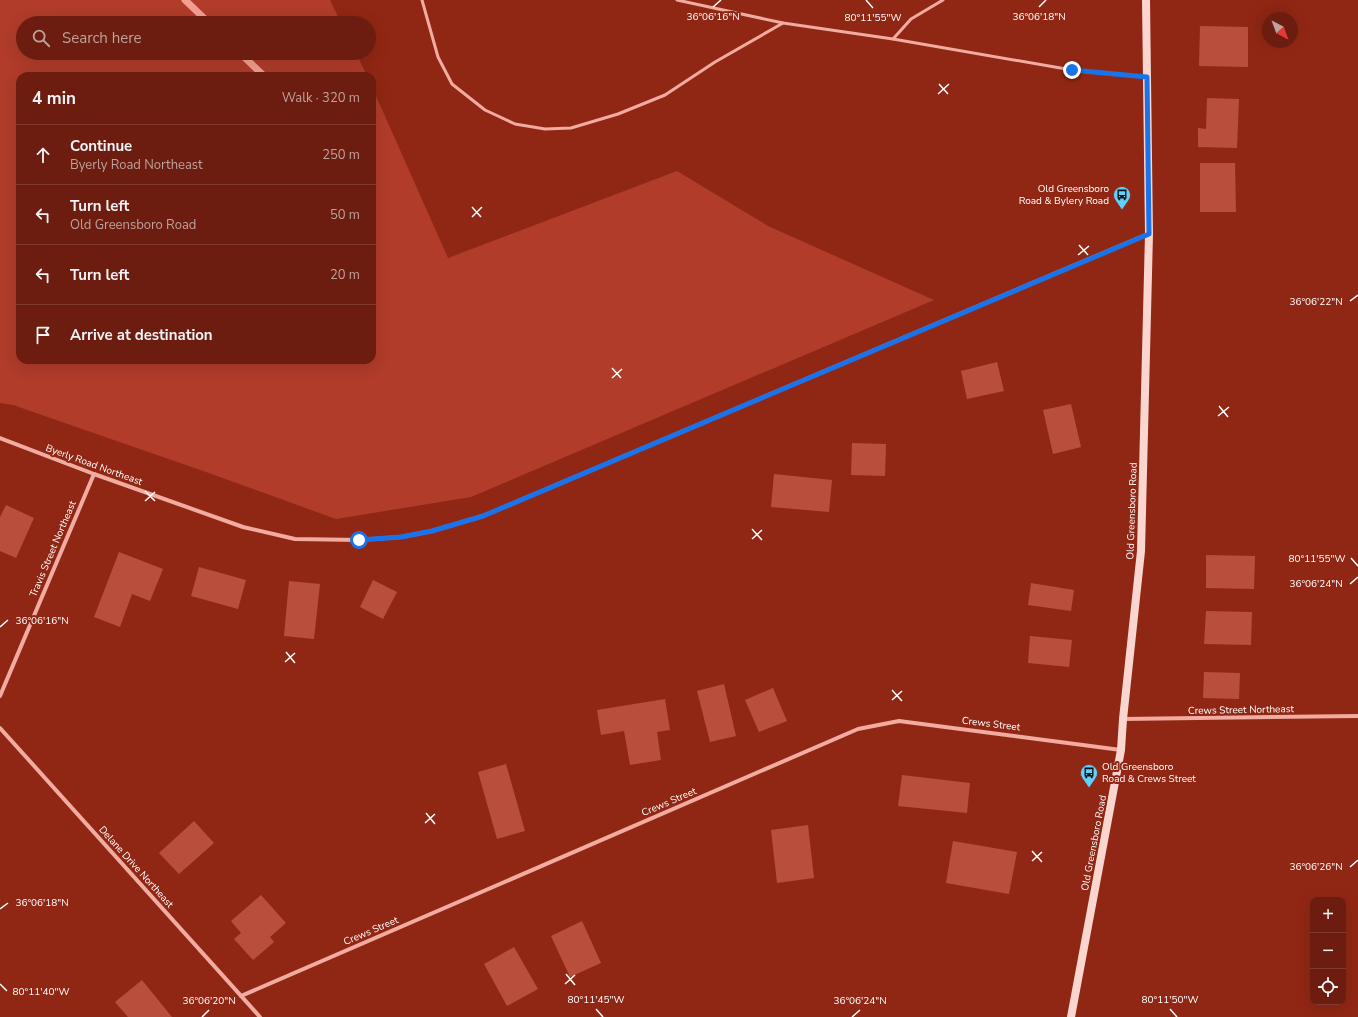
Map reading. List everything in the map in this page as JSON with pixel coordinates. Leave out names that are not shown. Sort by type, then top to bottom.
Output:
[{"type":"street","name":"Old Greensboro Road","points":[[1071,1017],[1121,750],[1123,719],[1142,551],[1149,234],[1146,0]]},
{"type":"street","name":"Byerly Road Northeast","points":[[0,438],[243,528],[295,539],[359,540],[401,537],[432,531],[483,516],[1149,234]]},
{"type":"street","name":"Travis Street Northeast","points":[[0,696],[94,474]]},
{"type":"street","name":"Crews Street Northeast","points":[[1123,719],[1358,716]]},
{"type":"street","name":"Crews Street","points":[[241,996],[858,729],[899,720],[1121,750]]},
{"type":"street","name":"Delane Drive Northeast","points":[[0,728],[260,1017]]},
{"type":"lane","points":[[422,0],[438,57],[452,84],[485,110],[515,124],[545,129],[571,128],[618,114],[665,95],[715,62],[783,23]]},
{"type":"lane","points":[[677,0],[783,23],[893,39],[1072,70],[1147,77]]},
{"type":"lane","points":[[893,39],[910,19],[943,0]]},
{"type":"shaded area","points":[[0,0],[330,0],[338,16],[16,16],[16,60],[359,60],[365,72],[16,72],[16,364],[376,364],[376,96],[448,258],[677,171],[768,226],[934,300],[471,497],[336,519],[13,405],[0,403]]},
{"type":"building","points":[[1200,26],[1248,27],[1248,67],[1199,66]]},
{"type":"building","points":[[1207,98],[1239,99],[1237,148],[1198,147],[1198,128],[1206,129]]},
{"type":"building","points":[[1200,163],[1235,163],[1236,212],[1200,212]]},
{"type":"building","points":[[997,362],[1004,391],[967,399],[961,371]]},
{"type":"building","points":[[1071,404],[1081,447],[1053,454],[1043,410]]},
{"type":"building","points":[[852,443],[886,444],[885,476],[851,475]]},
{"type":"building","points":[[774,474],[832,480],[829,512],[771,507]]},
{"type":"building","points":[[6,505],[34,518],[16,558],[0,551],[0,517]]},
{"type":"building","points":[[119,552],[163,569],[150,601],[132,594],[120,627],[94,617]]},
{"type":"building","points":[[1206,555],[1255,556],[1254,589],[1206,588]]},
{"type":"building","points":[[199,567],[246,580],[238,609],[191,596]]},
{"type":"building","points":[[373,580],[397,592],[383,619],[360,607]]},
{"type":"building","points":[[289,581],[320,584],[314,639],[284,636]]},
{"type":"building","points":[[1031,583],[1074,590],[1071,611],[1028,605]]},
{"type":"building","points":[[1206,611],[1252,612],[1251,645],[1204,644]]},
{"type":"building","points":[[1030,636],[1072,640],[1069,667],[1028,663]]},
{"type":"building","points":[[1204,672],[1240,673],[1239,699],[1203,698]]},
{"type":"building","points":[[724,684],[736,736],[710,742],[697,691]]},
{"type":"building","points":[[773,688],[787,721],[759,732],[745,700]]},
{"type":"building","points":[[665,699],[670,730],[657,732],[661,760],[630,765],[624,731],[601,735],[597,710]]},
{"type":"building","points":[[506,764],[525,831],[497,839],[478,772]]},
{"type":"building","points":[[902,775],[970,783],[967,813],[898,806]]},
{"type":"building","points":[[194,821],[214,843],[179,874],[159,853]]},
{"type":"building","points":[[808,825],[814,878],[777,883],[771,830]]},
{"type":"building","points":[[953,841],[1017,852],[1009,894],[946,883]]},
{"type":"building","points":[[261,895],[286,923],[270,937],[274,942],[253,960],[234,939],[241,933],[231,921]]},
{"type":"building","points":[[582,921],[601,963],[570,977],[551,936]]},
{"type":"building","points":[[514,947],[538,989],[507,1006],[484,964]]},
{"type":"building","points":[[142,980],[172,1017],[128,1017],[115,1002]]},
{"type":"waterway","points":[[185,0],[202,16]]},
{"type":"waterway","points":[[247,60],[260,72]]},
{"type":"place","name":"Old Greensboro Road & Bylery Road","points":[[1122,210]]},
{"type":"place","name":"Old Greensboro Road & Crews Street","points":[[1089,788]]},
{"type":"route","points":[[359,540],[401,537],[432,531],[483,516],[1149,234],[1147,77],[1072,70]]}]
